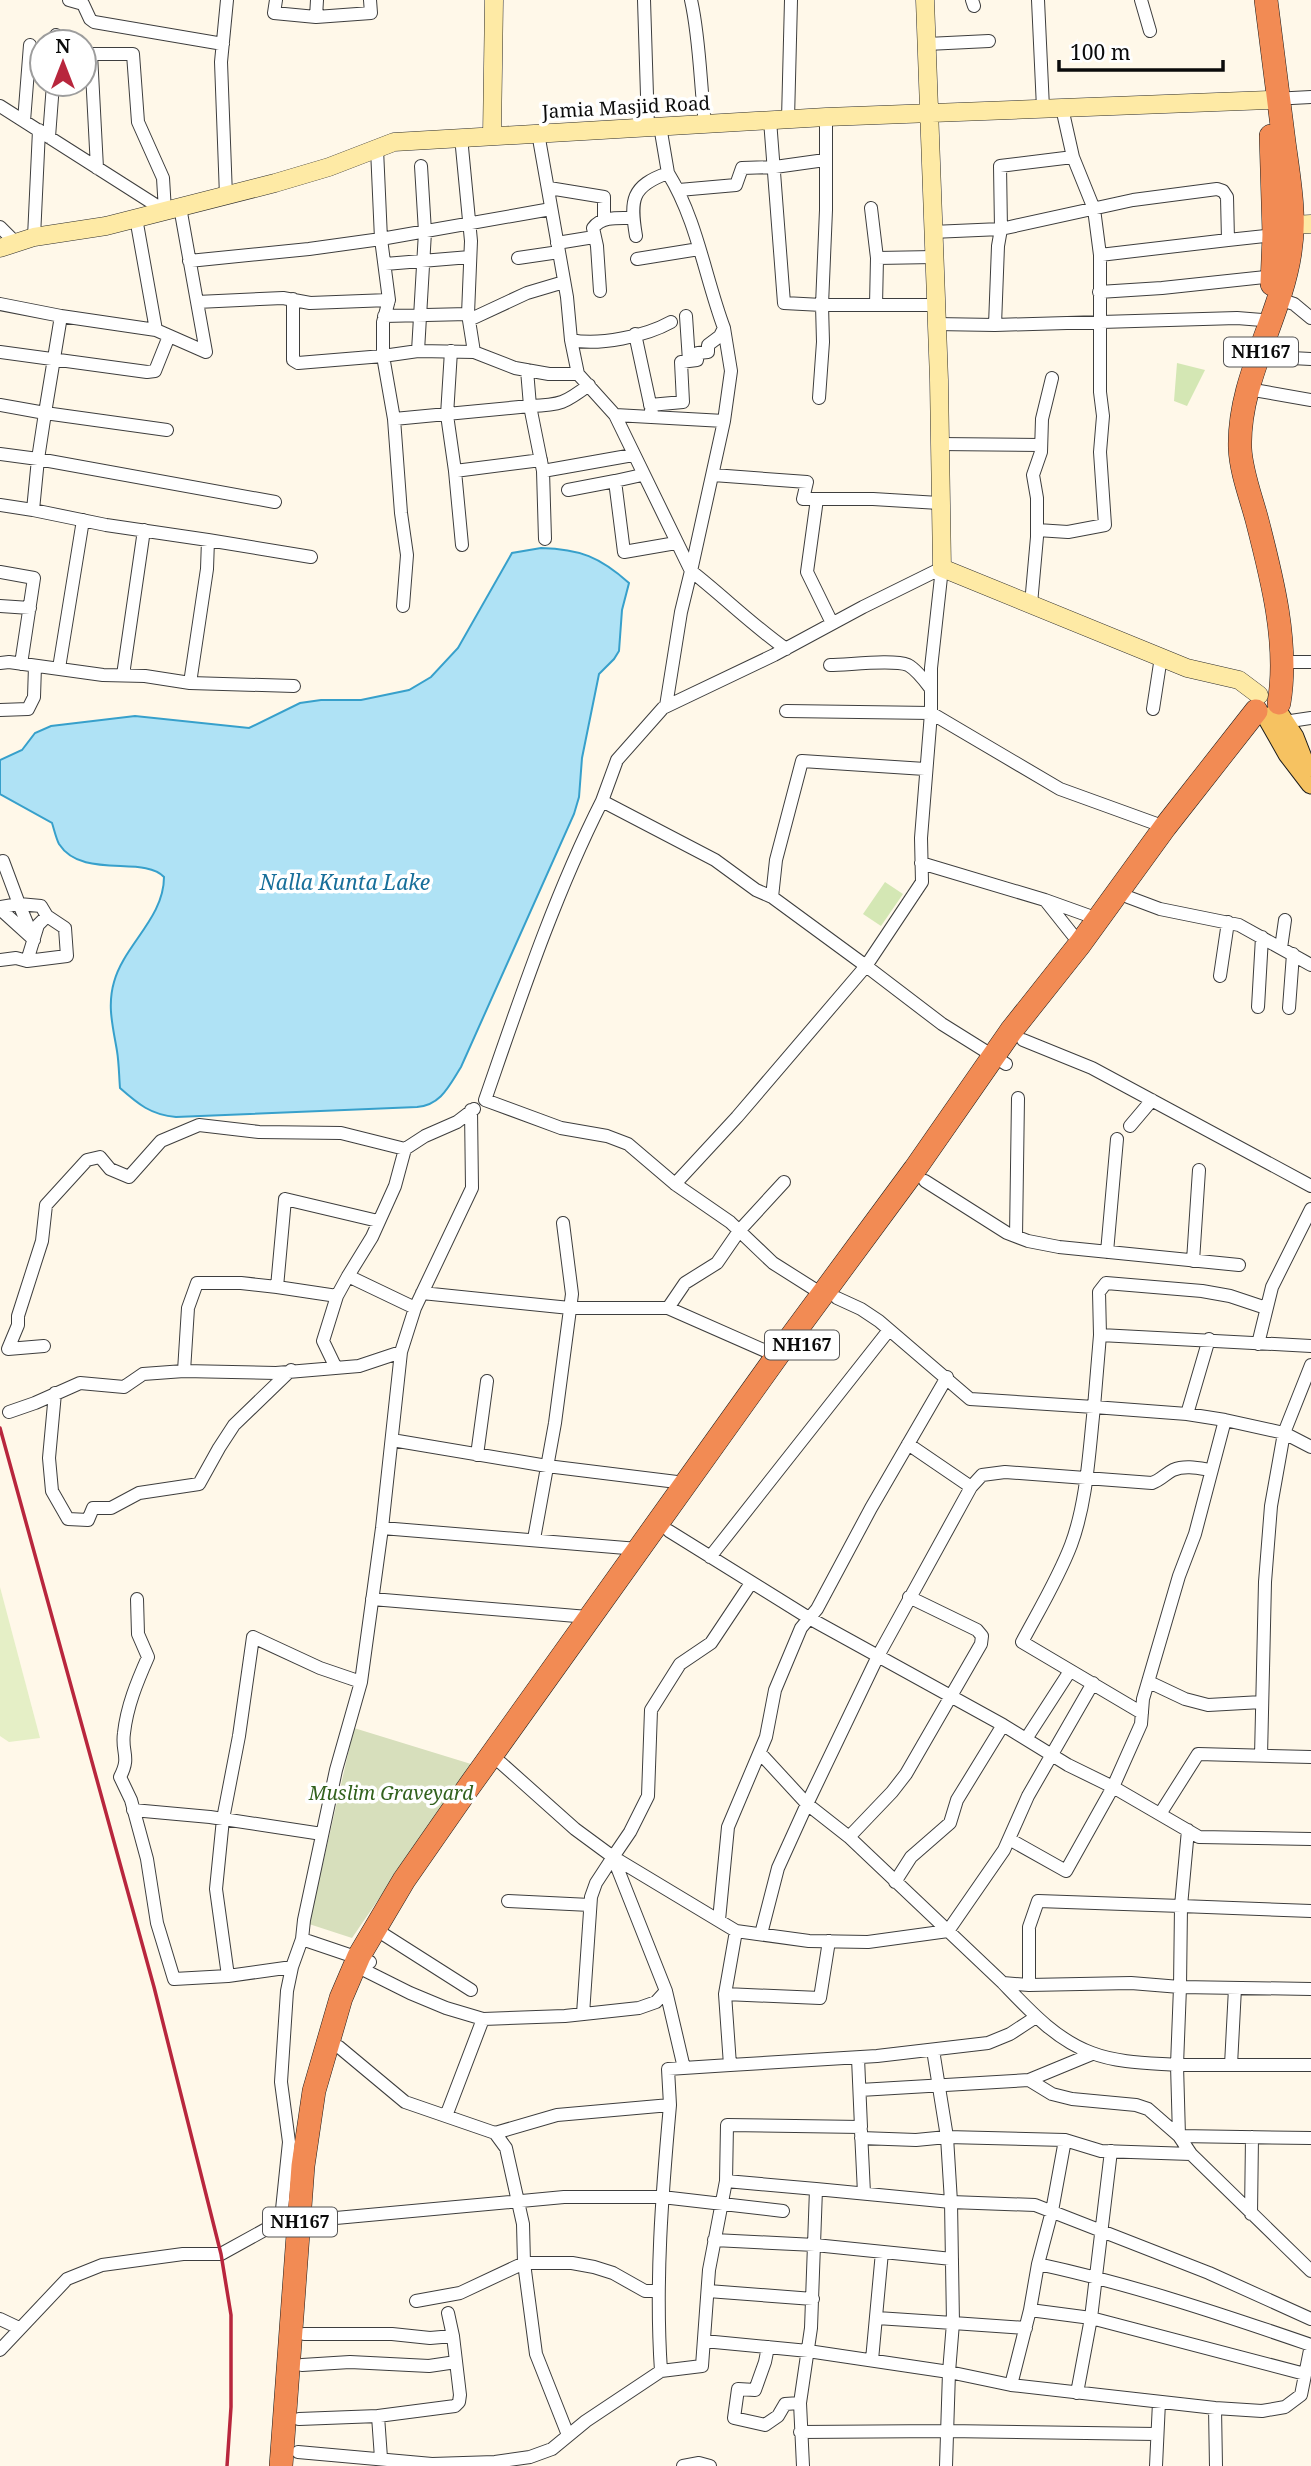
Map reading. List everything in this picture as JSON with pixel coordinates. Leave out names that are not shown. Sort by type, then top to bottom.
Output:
[{"type":"highway","name":"NH167","points":[[1256,0],[1274,99]]},
{"type":"highway","name":"NH167","points":[[292,2461],[298,2217],[303,2166],[314,2091],[341,1998],[415,1884],[668,1531],[915,1169],[1000,1060],[1023,1040],[1269,708],[1282,684],[1277,614],[1266,555],[1240,450],[1241,421],[1248,389],[1279,299],[1289,260],[1266,0]]},
{"type":"highway","name":"NH167","points":[[292,2461],[299,2419],[303,2333],[298,2217],[339,2048],[365,1963],[411,1870],[777,1356],[925,1181],[1000,1060],[1165,827],[1269,708],[1269,643],[1263,586],[1231,471],[1228,426],[1288,228]]},
{"type":"main road","points":[[1269,708],[1288,754],[1310,781]]},
{"type":"street","points":[[69,0],[83,4],[94,22],[223,44]]},
{"type":"street","points":[[226,196],[221,62],[228,0]]},
{"type":"street","points":[[276,0],[274,13],[316,17],[371,13],[370,0]]},
{"type":"street","points":[[316,17],[317,0]]},
{"type":"street","points":[[492,135],[494,0]]},
{"type":"street","points":[[644,0],[654,127],[668,173],[679,190],[699,249],[724,328],[732,371],[713,475],[681,612],[666,706]]},
{"type":"street","points":[[691,0],[697,27],[705,124]]},
{"type":"street","points":[[791,0],[774,167],[783,303],[822,306],[936,305]]},
{"type":"street","points":[[675,1184],[866,966],[922,882],[931,668],[942,568],[925,0]]},
{"type":"street","points":[[1038,0],[1042,108]]},
{"type":"street","points":[[1141,0],[1150,31]]},
{"type":"street","points":[[927,44],[989,41]]},
{"type":"street","points":[[0,304],[162,333],[206,352],[189,261],[163,178],[138,122],[133,54],[91,54],[97,168]]},
{"type":"street","points":[[24,121],[28,70]]},
{"type":"street","name":"Jamia Masjid Road","points":[[8,245],[34,237],[106,226],[226,196],[329,167],[394,142],[826,117],[1311,97]]},
{"type":"street","points":[[34,237],[44,134],[50,98]]},
{"type":"street","points":[[0,106],[97,168],[172,209]]},
{"type":"street","points":[[1037,530],[1068,532],[1105,526],[1100,452],[1103,416],[1100,392],[1100,255],[1094,209],[1073,157],[1062,108]]},
{"type":"street","points":[[819,398],[823,342],[826,117]]},
{"type":"street","points":[[538,133],[578,374],[615,415],[691,571],[786,649]]},
{"type":"street","points":[[461,137],[469,222],[468,317],[474,352]]},
{"type":"street","points":[[377,149],[381,239],[389,300],[384,316],[383,356],[394,419],[407,555],[403,606]]},
{"type":"street","points":[[995,324],[998,246],[1002,229],[1000,166],[1073,157]]},
{"type":"street","points":[[679,190],[736,184],[742,168],[825,160]]},
{"type":"street","points":[[418,351],[425,232],[421,166]]},
{"type":"street","points":[[636,236],[633,218],[635,196],[647,181],[668,173]]},
{"type":"street","points":[[549,188],[604,197],[604,219]]},
{"type":"street","points":[[932,232],[1002,229],[1133,200],[1217,189],[1223,191],[1227,197],[1228,240]]},
{"type":"street","points":[[871,208],[877,258],[876,305]]},
{"type":"street","points":[[189,261],[381,239],[551,209]]},
{"type":"street","points":[[0,352],[104,368],[155,371],[162,333],[136,218]]},
{"type":"street","points":[[600,291],[593,228],[595,223],[604,219],[633,218]]},
{"type":"street","points":[[0,227],[8,245]]},
{"type":"street","points":[[1100,255],[1228,240],[1288,228]]},
{"type":"street","points":[[518,258],[594,237]]},
{"type":"street","points":[[637,259],[699,249]]},
{"type":"street","points":[[385,264],[470,257]]},
{"type":"street","points":[[877,258],[934,257]]},
{"type":"street","points":[[1099,292],[1274,276]]},
{"type":"street","points":[[384,316],[468,317],[527,293],[564,282]]},
{"type":"street","points":[[197,302],[246,298],[293,299],[310,303],[389,300]]},
{"type":"street","points":[[293,299],[293,360],[298,363],[418,351],[451,351],[474,352],[515,368],[549,374],[578,374]]},
{"type":"street","points":[[1279,299],[1294,304],[1311,318]]},
{"type":"street","points":[[33,510],[38,459],[61,316]]},
{"type":"street","points":[[686,316],[689,361]]},
{"type":"street","points":[[936,324],[1237,318],[1262,320]]},
{"type":"street","points":[[571,340],[578,342],[625,339],[635,334],[657,330],[671,322]]},
{"type":"street","points":[[615,415],[651,411],[683,402],[681,362],[697,360],[698,353],[708,352],[708,345],[720,336],[724,328]]},
{"type":"street","points":[[635,334],[651,411]]},
{"type":"street","points":[[1262,349],[1272,356],[1311,359]]},
{"type":"street","points":[[451,351],[447,415],[462,545]]},
{"type":"street","points":[[527,370],[530,406],[542,465],[545,539]]},
{"type":"street","points":[[1031,604],[1037,530],[1037,498],[1033,475],[1041,452],[1042,419],[1052,378]]},
{"type":"street","points":[[394,419],[551,406],[566,402],[589,384]]},
{"type":"street","points":[[1248,389],[1311,400]]},
{"type":"street","points":[[0,405],[167,430]]},
{"type":"street","points":[[651,411],[724,421]]},
{"type":"street","points":[[939,444],[1041,444]]},
{"type":"street","points":[[0,454],[275,502]]},
{"type":"street","points":[[455,471],[633,455]]},
{"type":"street","points":[[568,490],[642,475]]},
{"type":"street","points":[[713,475],[807,482],[803,499],[939,503]]},
{"type":"street","points":[[615,481],[624,552],[676,543]]},
{"type":"street","points":[[817,499],[807,572],[832,623]]},
{"type":"street","points":[[0,505],[311,557]]},
{"type":"street","points":[[59,668],[83,520]]},
{"type":"street","points":[[123,675],[128,653],[133,593],[145,530]]},
{"type":"street","points":[[190,683],[207,569],[208,540]]},
{"type":"street","points":[[336,1368],[323,1341],[337,1296],[372,1237],[394,1186],[405,1149],[425,1136],[457,1122],[485,1100],[546,930],[617,760],[666,706],[786,649],[942,568],[1187,668],[1239,680],[1269,708],[1311,718]]},
{"type":"street","points":[[0,572],[34,578],[21,664]]},
{"type":"street","points":[[0,606],[30,608]]},
{"type":"street","points":[[1153,709],[1161,657]]},
{"type":"street","points":[[1282,662],[1311,662]]},
{"type":"street","points":[[0,663],[190,683],[294,686]]},
{"type":"street","points":[[830,666],[893,663],[908,665],[931,689]]},
{"type":"street","points":[[0,710],[29,709],[34,697],[35,666]]},
{"type":"street","points":[[786,711],[931,713],[1060,789],[1165,827]]},
{"type":"street","points":[[772,897],[776,860],[802,761],[925,769]]},
{"type":"street","points":[[602,800],[715,860],[756,890],[772,897],[942,1024],[1000,1060]]},
{"type":"street","points":[[921,863],[1045,900],[1098,919]]},
{"type":"street","points":[[2,868],[34,940]]},
{"type":"street","points":[[1128,898],[1160,909],[1239,925],[1311,965]]},
{"type":"street","points":[[1045,900],[1080,944]]},
{"type":"street","points":[[0,908],[19,904],[41,906],[47,916],[65,928],[67,956],[27,961],[16,958],[0,960]]},
{"type":"street","points":[[0,908],[34,940]]},
{"type":"street","points":[[27,961],[38,925],[47,916]]},
{"type":"street","points":[[1285,920],[1289,1008]]},
{"type":"street","points":[[1220,976],[1227,922]]},
{"type":"street","points":[[1258,1007],[1262,937]]},
{"type":"street","points":[[1023,1040],[1093,1068],[1311,1186]]},
{"type":"street","points":[[1016,1236],[1018,1098]]},
{"type":"street","points":[[485,1100],[561,1128],[607,1136],[628,1144],[675,1184],[730,1222],[773,1263],[829,1296],[861,1309],[947,1377],[970,1399],[1187,1414],[1284,1433],[1311,1447]]},
{"type":"street","points":[[1130,1126],[1152,1100]]},
{"type":"street","points":[[298,2217],[281,2082],[287,1991],[302,1939],[336,1770],[361,1682],[382,1528],[401,1352],[415,1308],[472,1188],[471,1110]]},
{"type":"street","points":[[44,1346],[8,1349],[18,1325],[18,1316],[42,1241],[46,1205],[87,1160],[100,1157],[110,1169],[129,1177],[161,1140],[200,1125],[259,1132],[341,1133],[405,1149]]},
{"type":"street","points":[[1107,1252],[1117,1139]]},
{"type":"street","points":[[1193,1261],[1199,1170]]},
{"type":"street","points":[[925,1181],[976,1215],[1016,1236],[1059,1247],[1239,1265]]},
{"type":"street","points":[[668,1308],[685,1283],[717,1264],[739,1231],[783,1182]]},
{"type":"street","points":[[277,1287],[285,1199],[378,1221]]},
{"type":"street","points":[[1258,1344],[1272,1287],[1311,1209]]},
{"type":"street","points":[[534,1539],[572,1293],[563,1223]]},
{"type":"street","points":[[348,1276],[415,1308]]},
{"type":"street","points":[[184,1371],[188,1308],[197,1283],[241,1283],[337,1296]]},
{"type":"street","points":[[1142,1713],[1022,1642],[1071,1544],[1079,1517],[1094,1407],[1100,1335],[1099,1292],[1106,1283],[1202,1291],[1230,1296],[1266,1308]]},
{"type":"street","points":[[422,1293],[570,1308],[668,1308],[777,1356]]},
{"type":"street","points":[[710,1557],[889,1330]]},
{"type":"street","points":[[1100,1335],[1311,1346]]},
{"type":"street","points":[[1187,1414],[1209,1339]]},
{"type":"street","points":[[9,1412],[80,1383],[124,1387],[143,1374],[184,1371],[276,1373],[359,1366],[401,1352]]},
{"type":"street","points":[[1261,1756],[1265,1582],[1271,1506],[1284,1433],[1311,1365]]},
{"type":"street","points":[[55,1393],[48,1458],[52,1491],[68,1519],[88,1520],[93,1508],[111,1508],[139,1493],[200,1484],[234,1425],[291,1370]]},
{"type":"street","points":[[719,1920],[728,1827],[760,1753],[775,1690],[801,1628],[817,1609],[947,1377]]},
{"type":"street","points":[[477,1455],[487,1381]]},
{"type":"street","points":[[1009,1839],[1066,1871],[1113,1787],[1141,1724],[1143,1699],[1179,1576],[1195,1534],[1225,1420]]},
{"type":"street","points":[[392,1440],[547,1466],[685,1483]]},
{"type":"street","points":[[908,1444],[971,1487]]},
{"type":"street","points":[[761,1934],[778,1868],[878,1656],[971,1487],[982,1475],[1005,1472],[1152,1483],[1162,1480],[1177,1469],[1187,1467],[1210,1470]]},
{"type":"street","points":[[382,1528],[638,1549]]},
{"type":"street","points":[[668,1531],[809,1618],[1199,1837],[1311,1839]]},
{"type":"street","points":[[583,2014],[590,1905],[596,1883],[630,1832],[648,1796],[650,1710],[680,1664],[711,1643],[751,1583]]},
{"type":"street","points":[[849,1837],[906,1774],[981,1644],[982,1636],[977,1630],[909,1597]]},
{"type":"street","points":[[137,1599],[138,1633],[148,1657],[133,1692],[123,1735],[127,1764],[120,1777],[147,1859],[157,1923],[174,1979],[228,1976],[292,1967]]},
{"type":"street","points":[[372,1599],[589,1617]]},
{"type":"street","points":[[228,1976],[216,1889],[223,1819],[239,1736],[253,1637],[320,1668],[361,1682]]},
{"type":"street","points":[[1026,1739],[1070,1671]]},
{"type":"street","points":[[1149,1682],[1185,1699],[1208,1704],[1262,1702]]},
{"type":"street","points":[[501,1763],[575,1829],[613,1857],[736,1931],[829,1941],[868,1942],[948,1931],[1004,1850],[1028,1796],[1093,1683]]},
{"type":"street","points":[[895,1882],[911,1857],[950,1824],[957,1800],[1003,1725]]},
{"type":"street","points":[[760,1753],[807,1804],[849,1837],[1036,2017],[1062,2038],[1093,2054],[1131,2061],[1177,2065],[1311,2065]]},
{"type":"street","points":[[1160,1814],[1198,1754],[1311,1757]]},
{"type":"street","points":[[133,1810],[223,1819],[322,1834]]},
{"type":"street","points":[[1179,2136],[1177,2065],[1181,1906],[1188,1830]]},
{"type":"street","points":[[613,1857],[666,1991],[684,2068]]},
{"type":"street","points":[[508,1901],[590,1905]]},
{"type":"street","points":[[1029,1985],[1030,1927],[1038,1901],[1311,1911]]},
{"type":"street","points":[[730,2065],[725,1994],[736,1931]]},
{"type":"street","points":[[383,1934],[471,1990]]},
{"type":"street","points":[[302,1939],[365,1963],[410,1993],[482,2019],[639,2008],[656,2002],[666,1991]]},
{"type":"street","points":[[725,1994],[820,1998],[829,1941]]},
{"type":"street","points":[[1003,1983],[1131,1983],[1180,1987],[1311,1989]]},
{"type":"street","points":[[1231,2065],[1235,1988]]},
{"type":"street","points":[[661,2371],[658,2291],[670,2105],[668,2069],[858,2057],[988,2043],[1010,2035],[1036,2017]]},
{"type":"street","points":[[446,2116],[482,2019]]},
{"type":"street","points":[[339,2048],[405,2102],[495,2133],[506,2148],[525,2241],[524,2263],[536,2354],[568,2435]]},
{"type":"street","points":[[933,2050],[947,2137],[951,2202],[953,2323],[948,2372],[946,2466]]},
{"type":"street","points":[[859,2090],[1029,2080],[1093,2054]]},
{"type":"street","points":[[858,2057],[864,2193]]},
{"type":"street","points":[[1029,2080],[1052,2094],[1148,2109],[1179,2136],[1191,2154],[1311,2271]]},
{"type":"street","points":[[495,2133],[557,2115],[670,2105]]},
{"type":"street","points":[[292,2461],[381,2458],[433,2465],[495,2462],[530,2457],[552,2449],[661,2371],[702,2366],[713,2240],[726,2181],[727,2125],[861,2132],[916,2140],[947,2137],[1065,2140],[1101,2151],[1191,2154]]},
{"type":"street","points":[[1179,2136],[1311,2138]]},
{"type":"street","points":[[1251,2214],[1252,2137]]},
{"type":"street","points":[[1011,2385],[1052,2211],[1065,2140]]},
{"type":"street","points":[[1077,2393],[1091,2318],[1111,2151]]},
{"type":"street","points":[[726,2181],[951,2202],[1035,2205],[1209,2273],[1311,2319]]},
{"type":"street","points":[[803,2466],[800,2403],[813,2299],[817,2189]]},
{"type":"street","points":[[0,2350],[67,2279],[102,2265],[183,2255],[221,2255],[298,2217],[518,2203],[564,2197],[662,2197],[783,2211]]},
{"type":"street","points":[[713,2240],[815,2245],[952,2259]]},
{"type":"street","points":[[872,2360],[882,2252]]},
{"type":"street","points":[[415,2301],[460,2293],[524,2263],[572,2263],[594,2267],[613,2273],[645,2291],[658,2291]]},
{"type":"street","points":[[704,2341],[872,2360],[1011,2385],[1215,2408],[1262,2411],[1285,2407],[1306,2397],[1305,2374],[1311,2345],[1225,2315],[1096,2276],[1038,2264]]},
{"type":"street","points":[[708,2291],[813,2299]]},
{"type":"street","points":[[1030,2309],[1091,2318],[1305,2374]]},
{"type":"street","points":[[299,2419],[378,2416],[455,2406],[460,2395],[448,2313]]},
{"type":"street","points":[[877,2318],[1026,2328]]},
{"type":"street","points":[[0,2319],[19,2328]]},
{"type":"street","points":[[303,2333],[391,2334],[430,2338],[453,2336]]},
{"type":"street","points":[[768,2347],[755,2390],[738,2389],[734,2418],[765,2425],[778,2416],[785,2404],[800,2403]]},
{"type":"street","points":[[302,2365],[362,2362],[429,2366],[456,2362]]},
{"type":"street","points":[[1156,2466],[1158,2402]]},
{"type":"street","points":[[1215,2408],[1216,2466]]},
{"type":"street","points":[[378,2416],[381,2458]]},
{"type":"street","points":[[800,2432],[1156,2434]]},
{"type":"street","points":[[683,2466],[699,2463],[710,2466]]},
{"type":"green space","points":[[1177,363],[1205,370],[1187,406],[1174,401]]},
{"type":"green space","points":[[885,882],[903,894],[881,926],[863,914]]},
{"type":"green space","points":[[0,1587],[40,1738],[9,1742],[0,1736]]},
{"type":"green space","name":"Muslim Graveyard","points":[[354,1728],[471,1764],[352,1938],[309,1924]]},
{"type":"water","name":"Nalla Kunta Lake","points":[[541,548],[567,550],[589,556],[629,583],[622,610],[619,651],[599,674],[574,814],[461,1067],[448,1087],[432,1103],[417,1107],[176,1117],[159,1114],[139,1104],[120,1088],[111,1000],[119,969],[158,906],[164,877],[155,871],[97,864],[69,855],[59,844],[52,823],[0,794],[0,760],[22,750],[35,733],[51,726],[135,716],[249,728],[300,703],[361,700],[409,690],[431,677],[458,648],[512,553]]},
{"type":"railway","points":[[0,1428],[154,1987],[221,2254],[231,2315],[231,2407],[227,2466]]}]
